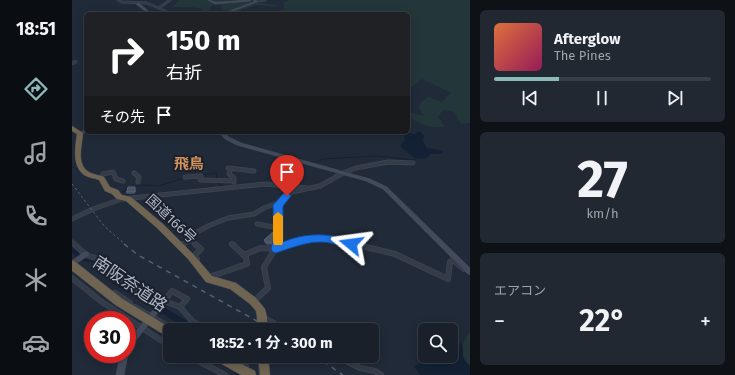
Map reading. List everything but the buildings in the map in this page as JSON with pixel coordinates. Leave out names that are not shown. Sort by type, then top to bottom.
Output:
[{"type":"highway","name":"国道166号","points":[[72,128],[83,132],[77,146],[81,168],[87,174],[102,179],[107,189],[126,199],[151,218],[208,277],[214,281],[233,286],[253,301],[260,310],[262,316]]},
{"type":"highway","name":"南阪奈道路","points":[[73,262],[101,290],[163,327]]},
{"type":"highway","points":[[262,316],[262,323]]},
{"type":"highway","points":[[229,363],[253,372]]},
{"type":"highway","points":[[232,363],[253,372]]},
{"type":"highway","points":[[253,372],[259,363]]},
{"type":"street","points":[[118,0],[122,2],[147,3],[168,12]]},
{"type":"street","points":[[159,8],[170,0]]},
{"type":"street","points":[[209,0],[215,3],[250,0]]},
{"type":"street","points":[[227,12],[256,1],[265,0]]},
{"type":"street","points":[[138,2],[149,12]]},
{"type":"street","points":[[222,134],[239,144],[368,180],[385,188],[469,271]]},
{"type":"street","points":[[179,246],[190,240],[197,232],[208,226],[228,218],[254,214],[264,208],[278,203],[292,192],[320,186],[343,173],[380,163],[413,163]]},
{"type":"street","points":[[234,185],[234,178],[228,174],[229,168],[254,171]]},
{"type":"street","points":[[103,174],[113,172],[116,179],[123,180]]},
{"type":"street","points":[[134,173],[139,177],[138,182]]},
{"type":"street","points":[[185,177],[200,175],[200,180],[218,179],[234,185]]},
{"type":"street","points":[[72,218],[116,200],[234,185],[257,186],[265,184],[314,188]]},
{"type":"street","points":[[253,301],[268,290],[269,282],[264,267],[276,249],[279,237],[278,203]]},
{"type":"street","points":[[257,224],[279,228]]},
{"type":"street","points":[[244,254],[264,248],[276,249],[292,242],[325,238],[395,254],[404,260],[418,264],[448,279],[450,262],[453,260],[461,267],[469,271]]},
{"type":"street","points":[[190,240],[201,249],[194,256],[200,264],[198,266]]},
{"type":"street","points":[[72,242],[91,257],[104,260],[123,283],[147,296],[155,297],[163,302],[170,302],[180,307],[194,323]]},
{"type":"street","points":[[208,277],[247,264],[247,259],[244,254],[232,244]]},
{"type":"street","points":[[86,254],[73,262],[108,288],[164,323]]},
{"type":"street","points":[[72,278],[102,302],[163,342]]},
{"type":"street","points":[[136,336],[172,291],[187,299],[180,307]]},
{"type":"street","points":[[262,316],[272,323]]},
{"type":"street","points":[[120,375],[122,363]]},
{"type":"street","points":[[202,363],[224,375]]},
{"type":"street","points":[[237,363],[253,372]]},
{"type":"street","points":[[248,363],[253,372]]},
{"type":"street","points":[[350,363],[360,368],[375,371],[381,375]]},
{"type":"shaded area","points":[[179,0],[252,0],[259,3],[279,5],[274,7],[257,5],[235,12],[224,10],[219,5],[212,5],[208,12],[197,12],[202,11],[202,9],[191,7],[172,7]]},
{"type":"shaded area","points":[[289,0],[470,0],[470,123],[461,124],[454,112],[443,110],[438,117],[445,126],[436,127],[426,125],[410,118],[410,112],[424,116],[419,108],[421,102],[428,97],[442,102],[451,93],[422,79],[412,87],[410,86],[410,12],[277,12],[284,9],[284,2]]},
{"type":"shaded area","points":[[470,332],[470,366],[463,357],[461,349]]},
{"type":"water","points":[[420,131],[424,136],[423,141],[427,148],[444,151],[440,154],[430,154],[427,158],[423,159],[412,156],[400,146],[405,139],[404,134],[415,134]]},
{"type":"water","points":[[462,343],[463,357],[470,366],[470,375],[420,375],[414,366],[421,363],[458,363],[458,344]]},
{"type":"waterway","points":[[317,162],[323,159],[378,156],[413,160],[417,158]]},
{"type":"waterway","points":[[72,167],[80,170]]},
{"type":"waterway","points":[[261,183],[279,171],[302,167]]},
{"type":"waterway","points":[[201,175],[216,173],[217,179]]},
{"type":"waterway","points":[[134,187],[144,185],[159,186],[184,178]]},
{"type":"waterway","points":[[218,182],[220,185],[225,187]]},
{"type":"waterway","points":[[232,186],[251,184]]},
{"type":"waterway","points":[[119,193],[128,190]]},
{"type":"waterway","points":[[72,249],[84,259],[102,262],[114,281],[184,323]]},
{"type":"waterway","points":[[233,363],[239,375]]},
{"type":"railway","points":[[72,184],[105,227],[126,245]]},
{"type":"railway","points":[[124,244],[138,255],[260,323]]},
{"type":"railway","points":[[325,363],[343,375]]},
{"type":"slow traffic","points":[[278,216],[278,242]]},
{"type":"district","name":"飛鳥","points":[[189,164]]},
{"type":"route","points":[[287,196],[278,203],[279,237],[276,249],[292,242],[320,238],[339,240],[351,244]]}]
